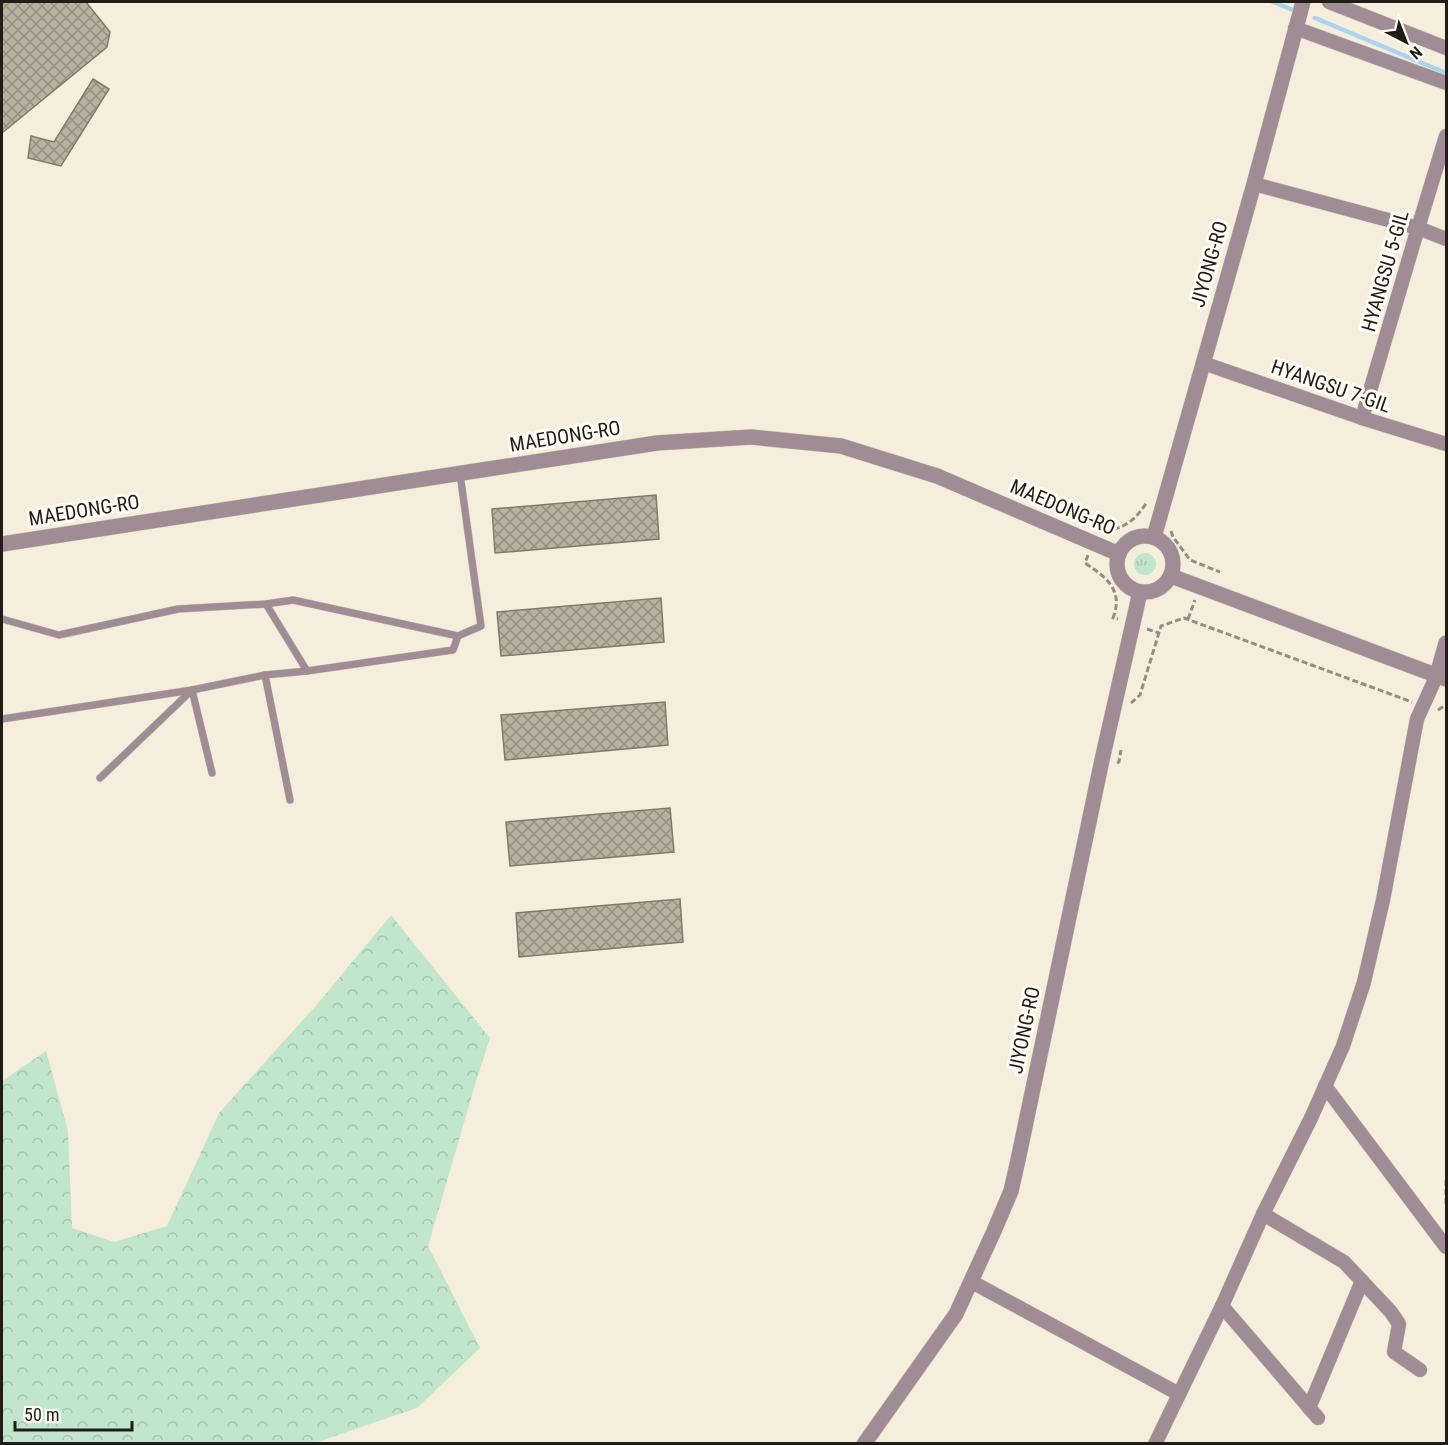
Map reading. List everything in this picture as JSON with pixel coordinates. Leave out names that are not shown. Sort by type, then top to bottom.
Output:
[{"type":"street","name":"JIYONG-RO","points":[[1154,537],[1303,2]]},
{"type":"street","points":[[1329,2],[1446,48]]},
{"type":"street","points":[[1295,28],[1446,83]]},
{"type":"street","name":"HYANGSU 5-GIL","points":[[1362,417],[1446,136]]},
{"type":"street","points":[[1254,184],[1418,228],[1446,239]]},
{"type":"street","name":"HYANGSU 7-GIL","points":[[1203,363],[1446,444]]},
{"type":"street","name":"MAEDONG-RO","points":[[2,544],[657,443],[751,437],[841,446],[937,476],[1119,554]]},
{"type":"street","points":[[1145,535],[1154,537],[1166,544],[1171,552],[1174,565],[1167,582],[1150,592],[1140,592],[1131,588],[1121,578],[1117,564],[1119,554],[1131,539],[1145,535]]},
{"type":"street","points":[[1171,576],[1442,677]]},
{"type":"street","name":"JIYONG-RO","points":[[864,1443],[957,1314],[1011,1191],[1140,592]]},
{"type":"street","points":[[1155,1443],[1222,1306],[1343,1046],[1364,982],[1383,900],[1418,719],[1423,706],[1442,677],[1446,643]]},
{"type":"street","points":[[1325,1086],[1446,1247]]},
{"type":"street","points":[[1263,1214],[1344,1262],[1391,1312],[1399,1324],[1394,1352],[1419,1370]]},
{"type":"street","points":[[1222,1306],[1313,1413],[1362,1281]]},
{"type":"street","points":[[972,1282],[1179,1394]]},
{"type":"lane","points":[[2,619],[59,635],[178,609],[266,604],[293,600],[458,636],[480,626],[460,474]]},
{"type":"lane","points":[[266,604],[307,671]]},
{"type":"lane","points":[[2,719],[192,690],[265,675],[453,650],[458,636]]},
{"type":"lane","points":[[265,675],[290,800]]},
{"type":"lane","points":[[192,690],[212,773]]},
{"type":"lane","points":[[100,778],[192,690]]},
{"type":"path","points":[[1047,506],[1110,530],[1137,518],[1149,499],[1163,503]]},
{"type":"path","points":[[1169,524],[1173,537],[1190,560],[1220,572]]},
{"type":"path","points":[[1101,526],[1085,563],[1104,576],[1116,594],[1116,610],[1113,618],[1159,633]]},
{"type":"path","points":[[1129,713],[1131,703],[1140,695],[1161,626],[1184,618],[1437,711],[1446,705]]},
{"type":"path","points":[[1113,764],[1119,762],[1123,742]]},
{"type":"path","points":[[1446,1180],[1446,1204]]},
{"type":"green space","points":[[1141,553],[1149,553],[1156,560],[1156,568],[1149,575],[1141,575],[1134,568],[1134,560]]},
{"type":"green space","points":[[391,915],[490,1038],[428,1246],[480,1348],[417,1408],[315,1443],[2,1443],[2,1081],[46,1051],[68,1131],[72,1228],[114,1242],[167,1226],[219,1113],[320,1001]]},
{"type":"building","points":[[2,2],[86,2],[110,32],[107,47],[2,133]]},
{"type":"building","points":[[93,79],[109,89],[61,166],[28,158],[31,136],[54,142]]},
{"type":"building","points":[[656,495],[659,539],[495,553],[492,509]]},
{"type":"building","points":[[661,598],[664,642],[501,656],[497,612]]},
{"type":"building","points":[[665,702],[668,745],[505,760],[501,715]]},
{"type":"building","points":[[670,808],[674,852],[510,866],[506,822]]},
{"type":"building","points":[[680,899],[683,942],[519,957],[516,913]]},
{"type":"waterway","points":[[1273,2],[1293,10]]},
{"type":"waterway","points":[[1315,18],[1446,73]]}]
